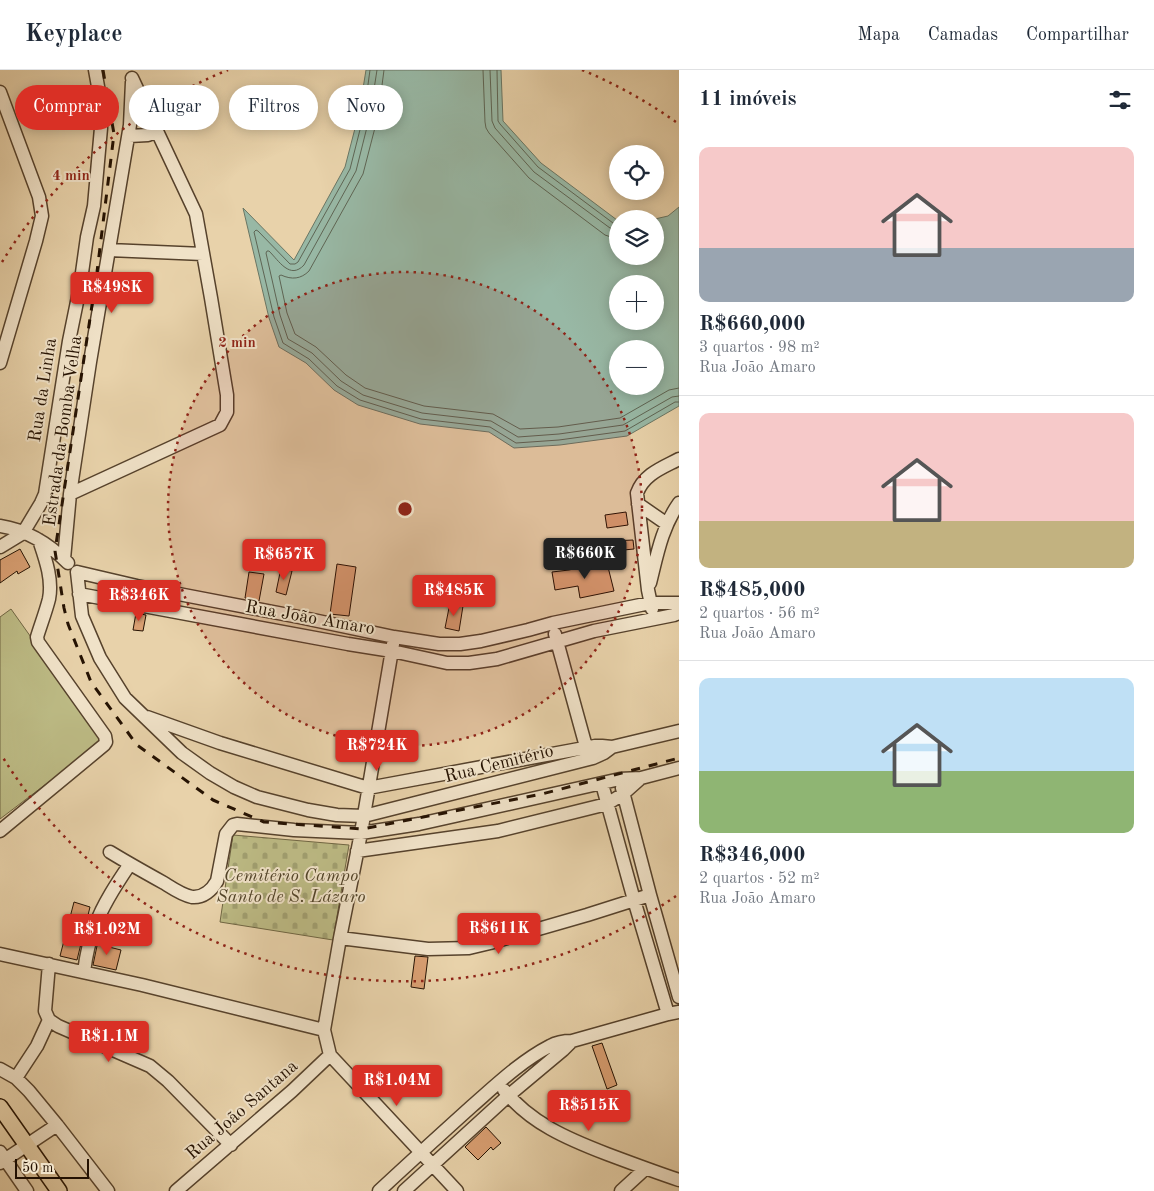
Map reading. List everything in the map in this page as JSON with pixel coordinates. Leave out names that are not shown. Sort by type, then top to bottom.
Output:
[{"type":"main road","points":[[0,1107],[59,1191]]},
{"type":"street","name":"Rua da Linha","points":[[23,533],[45,494],[67,350],[94,206],[101,128],[101,103],[95,70]]},
{"type":"street","points":[[70,494],[220,425],[227,412],[227,395],[196,214],[156,132],[132,74]]},
{"type":"street","name":"Estrada da Bomba Velha","points":[[64,559],[70,494],[90,362],[129,136],[132,74]]},
{"type":"street","points":[[0,92],[6,126],[39,197],[42,216],[0,363]]},
{"type":"street","points":[[129,136],[148,135],[156,132]]},
{"type":"street","points":[[109,250],[203,254]]},
{"type":"street","points":[[655,619],[649,596],[637,493],[644,480],[656,471],[679,459]]},
{"type":"street","points":[[638,504],[667,524]]},
{"type":"street","points":[[649,596],[660,543],[667,524],[679,504]]},
{"type":"street","points":[[0,526],[39,540],[55,551],[77,572]]},
{"type":"street","points":[[0,547],[23,533]]},
{"type":"street","points":[[0,831],[106,742],[105,736],[38,642],[37,637],[50,592],[45,558],[39,540]]},
{"type":"street","name":"Rua João Amaro","points":[[77,572],[137,586],[394,637],[439,644],[460,644],[512,634],[649,596],[679,603]]},
{"type":"street","name":"Rua Cemitério","points":[[77,572],[82,616],[100,658],[125,698],[182,752],[210,773],[234,787],[257,797],[336,815],[364,816],[528,775],[588,753],[599,756],[612,747],[679,731]]},
{"type":"street","name":"Rua João Amaro","points":[[79,594],[392,651],[448,663],[469,663],[497,659],[594,630],[679,613]]},
{"type":"street","points":[[143,715],[220,743],[368,788],[588,753],[552,623]]},
{"type":"street","points":[[394,637],[361,833],[324,1030],[330,1055],[457,1191]]},
{"type":"street","points":[[110,852],[177,890],[192,896],[200,896],[214,887],[217,881],[226,834],[233,825],[244,824],[294,830],[361,833],[419,824],[620,779],[641,778],[679,769]]},
{"type":"street","points":[[357,851],[498,831],[607,804],[624,794],[641,778]]},
{"type":"street","points":[[620,779],[650,895],[676,978],[679,997]]},
{"type":"street","points":[[379,1191],[498,1083],[550,1046],[674,1013],[658,981],[602,784]]},
{"type":"street","points":[[84,972],[87,952],[95,925],[116,884],[130,864]]},
{"type":"street","points":[[340,938],[428,949],[469,948],[517,936],[650,895]]},
{"type":"street","points":[[0,954],[142,985],[324,1030]]},
{"type":"street","points":[[49,964],[45,1012],[49,1020],[58,1026],[150,1066],[168,1081],[231,1145]]},
{"type":"street","points":[[658,981],[676,978]]},
{"type":"street","points":[[16,1078],[37,1046],[49,1020]]},
{"type":"street","points":[[404,1191],[508,1096],[572,1041]]},
{"type":"street","name":"Rua João Santana","points":[[176,1191],[231,1145],[330,1055]]},
{"type":"street","points":[[0,1069],[16,1078],[29,1091],[108,1191]]},
{"type":"street","points":[[498,1083],[508,1096],[556,1133],[645,1169],[679,1180]]},
{"type":"street","points":[[27,1191],[2,1158],[27,1146],[57,1125]]},
{"type":"street","points":[[621,1191],[645,1169]]},
{"type":"green space","points":[[11,609],[104,740],[0,819],[0,617]]},
{"type":"green space","name":"Cemitério Campo Santo de S. Lázaro","points":[[233,835],[349,845],[333,940],[220,922]]},
{"type":"water","points":[[366,70],[501,70],[503,121],[541,163],[609,214],[609,265],[664,265],[664,217],[679,207],[679,406],[627,436],[560,445],[514,448],[489,432],[420,424],[358,405],[334,390],[306,363],[279,347],[269,318],[243,208],[294,260],[345,167],[355,130],[403,130],[403,85],[364,85]]},
{"type":"building","points":[[626,512],[628,525],[607,528],[605,515]]},
{"type":"building","points":[[633,540],[634,549],[613,551],[612,541]]},
{"type":"building","points":[[20,549],[30,567],[18,574],[17,571],[0,583],[0,560]]},
{"type":"building","points":[[607,563],[614,591],[580,598],[578,586],[555,590],[552,572],[586,566],[587,568]]},
{"type":"building","points":[[337,564],[356,567],[349,616],[330,614]]},
{"type":"building","points":[[281,568],[292,571],[286,595],[276,592]]},
{"type":"building","points":[[249,572],[264,574],[259,601],[245,598]]},
{"type":"building","points":[[450,603],[463,606],[459,631],[445,628]]},
{"type":"building","points":[[136,613],[146,615],[143,631],[133,630]]},
{"type":"building","points":[[74,902],[90,907],[77,960],[60,956]]},
{"type":"building","points":[[98,941],[110,943],[109,947],[121,950],[116,970],[93,965]]},
{"type":"building","points":[[415,956],[428,957],[424,989],[411,987]]},
{"type":"building","points":[[602,1043],[617,1085],[607,1089],[592,1046]]},
{"type":"building","points":[[486,1127],[501,1143],[493,1150],[491,1147],[478,1160],[465,1147]]},
{"type":"railway","points":[[103,70],[114,134],[97,272],[55,551],[68,624],[91,682],[137,745],[213,800],[264,822],[362,829],[542,794],[679,758]]}]
